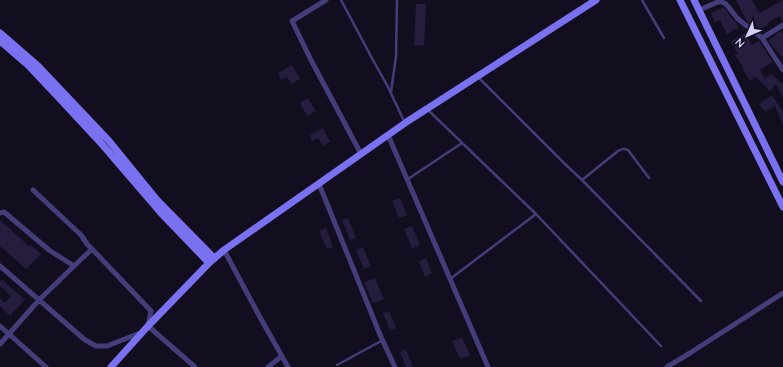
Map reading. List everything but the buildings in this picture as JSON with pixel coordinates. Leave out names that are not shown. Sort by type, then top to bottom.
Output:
[{"type":"street","points":[[326,0],[292,21],[361,154]]},
{"type":"street","points":[[111,367],[211,261],[224,250],[405,123],[596,0]]},
{"type":"street","points":[[680,0],[783,207]]},
{"type":"street","points":[[694,0],[783,182]]},
{"type":"street","points":[[699,10],[718,2],[726,4],[738,19],[762,38],[783,70]]},
{"type":"street","points":[[762,38],[783,25]]},
{"type":"street","points":[[0,33],[38,66],[109,141],[157,200],[211,261]]},
{"type":"street","points":[[0,41],[28,65],[100,142],[161,214],[211,261]]},
{"type":"street","points":[[388,135],[488,367]]},
{"type":"street","points":[[318,184],[395,367]]},
{"type":"street","points":[[33,190],[81,235],[87,244],[151,311],[146,329]]},
{"type":"street","points":[[0,213],[4,212],[50,250],[74,266]]},
{"type":"street","points":[[0,344],[39,300],[92,249]]},
{"type":"street","points":[[224,250],[288,367]]},
{"type":"street","points":[[0,266],[85,340],[96,346],[107,346],[146,329]]},
{"type":"street","points":[[666,367],[783,293]]},
{"type":"street","points":[[0,326],[46,367]]},
{"type":"street","points":[[146,329],[195,367]]},
{"type":"street","points":[[268,367],[282,356]]},
{"type":"lane","points":[[341,0],[391,93],[405,123]]},
{"type":"lane","points":[[391,93],[396,56],[397,0]]},
{"type":"lane","points":[[642,0],[664,38]]},
{"type":"lane","points":[[477,76],[702,301]]},
{"type":"lane","points":[[427,109],[536,214],[661,346]]},
{"type":"lane","points":[[407,179],[462,143]]},
{"type":"lane","points":[[582,180],[622,149],[628,150],[649,178]]},
{"type":"lane","points":[[450,280],[536,214]]},
{"type":"lane","points":[[337,365],[383,340]]}]
